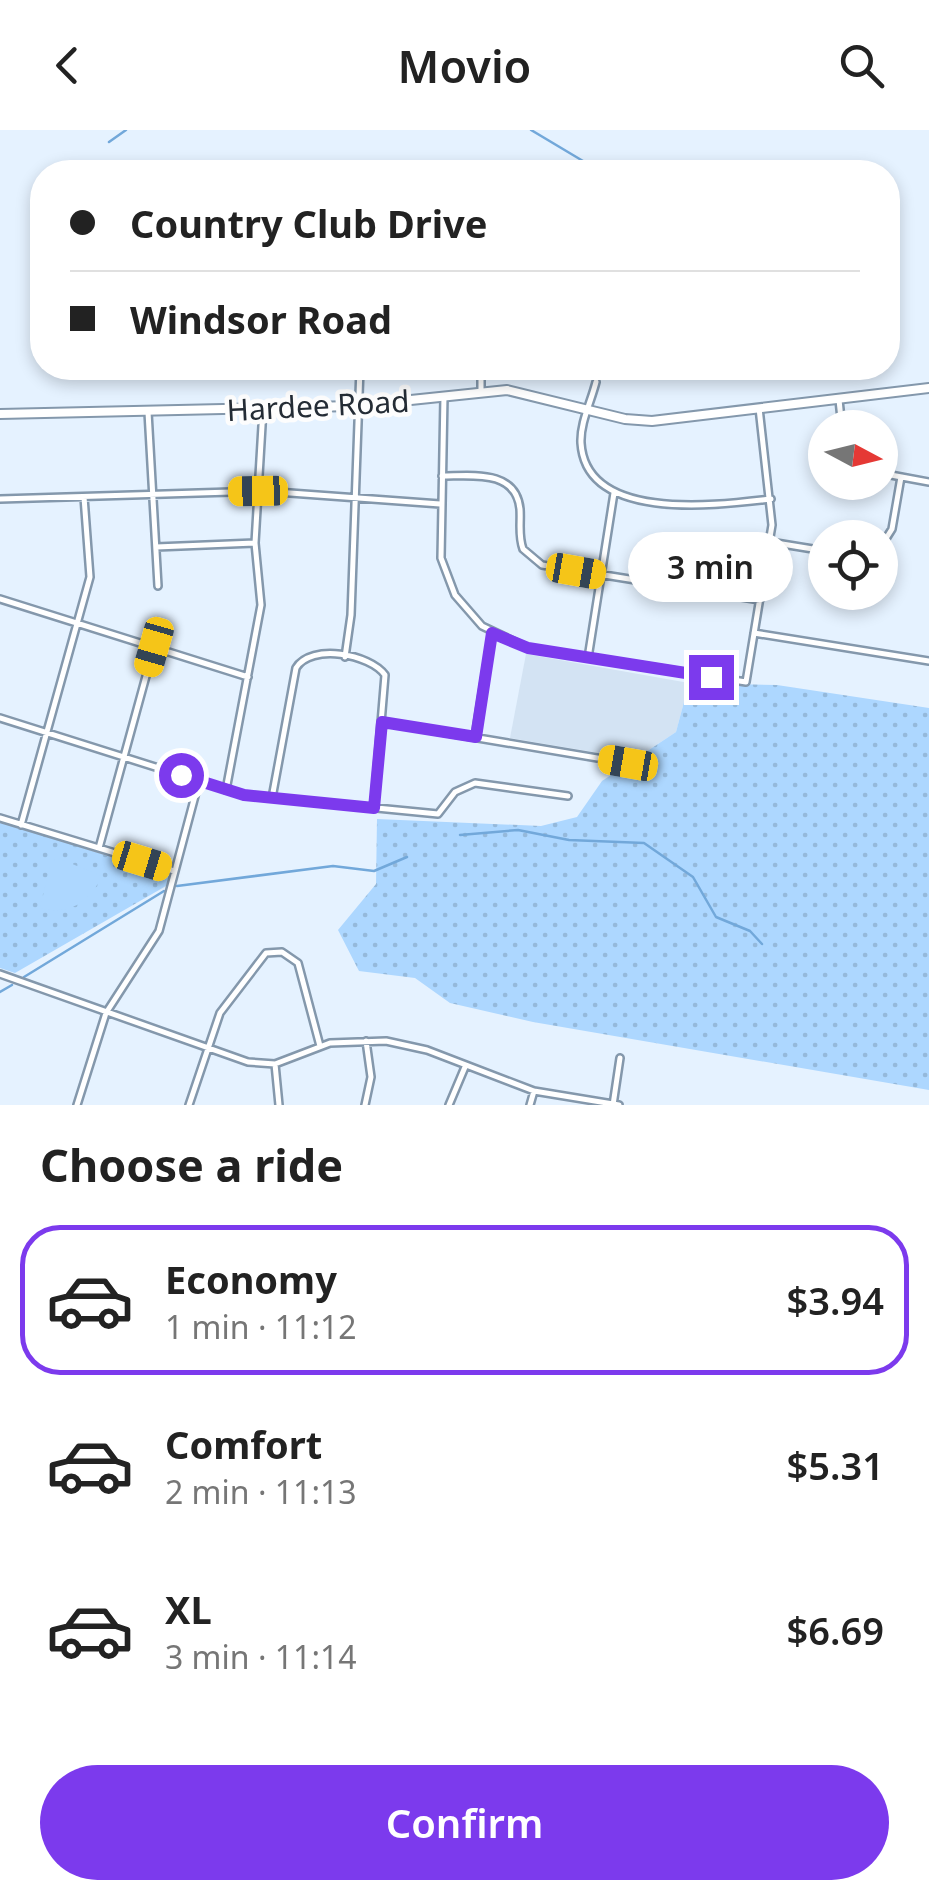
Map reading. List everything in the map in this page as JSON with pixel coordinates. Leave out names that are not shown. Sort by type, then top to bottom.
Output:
[{"type":"street","points":[[344,658],[360,380]]},
{"type":"street","points":[[481,380],[481,392]]},
{"type":"street","points":[[596,382],[581,433],[584,456],[594,475],[614,492],[692,507],[771,498]]},
{"type":"street","name":"Hardee Road","points":[[0,414],[359,406],[517,391],[652,420],[929,388]]},
{"type":"street","points":[[444,396],[439,544],[445,574],[468,613],[492,633],[528,648],[746,682],[770,542],[771,498],[760,408]]},
{"type":"street","points":[[839,398],[840,410]]},
{"type":"street","points":[[226,790],[261,605],[255,544],[263,409]]},
{"type":"street","points":[[148,412],[158,586]]},
{"type":"street","points":[[442,476],[492,477],[504,482],[517,497],[520,542],[531,558],[550,567],[760,600]]},
{"type":"street","points":[[898,477],[929,482]]},
{"type":"street","points":[[894,520],[901,477]]},
{"type":"street","points":[[0,500],[258,491],[355,501],[440,504]]},
{"type":"street","points":[[588,658],[614,492]]},
{"type":"street","points":[[21,824],[90,577],[84,496]]},
{"type":"street","points":[[770,542],[808,548]]},
{"type":"street","points":[[156,546],[255,544]]},
{"type":"street","points":[[0,599],[248,676]]},
{"type":"street","points":[[754,632],[929,661]]},
{"type":"street","points":[[476,737],[492,633]]},
{"type":"street","points":[[98,848],[154,647]]},
{"type":"street","points":[[272,798],[296,668],[313,654],[368,661],[382,670],[386,681],[374,808]]},
{"type":"street","points":[[0,718],[226,790],[272,798],[438,814],[455,792],[475,783],[568,796]]},
{"type":"street","points":[[382,722],[628,763]]},
{"type":"street","points":[[77,1105],[106,1013],[157,935],[198,781]]},
{"type":"street","points":[[0,818],[174,872]]},
{"type":"street","points":[[190,1105],[220,1013],[254,963],[278,951],[289,954],[300,966],[320,1046]]},
{"type":"street","points":[[0,974],[244,1061],[275,1064],[320,1046],[366,1040],[416,1047],[534,1091],[615,1105],[620,1058]]},
{"type":"street","points":[[365,1105],[371,1077],[366,1040]]},
{"type":"street","points":[[275,1064],[279,1105]]},
{"type":"street","points":[[450,1105],[465,1067]]},
{"type":"street","points":[[530,1105],[534,1091]]},
{"type":"shaded area","points":[[526,654],[689,683],[676,732],[635,759],[510,738]]},
{"type":"shaded area","points":[[689,683],[777,685],[929,708],[929,1090],[533,1022],[450,1003],[415,978],[359,971],[338,930],[376,884],[377,819],[541,826],[577,817],[602,781],[676,732]]},
{"type":"shaded area","points":[[0,821],[170,876],[166,886],[15,973],[0,968]]},
{"type":"shaded area","points":[[58,858],[101,876],[91,893],[77,905],[60,910],[40,908],[51,862]]},
{"type":"waterway","points":[[109,142],[126,130]]},
{"type":"waterway","points":[[531,130],[581,160]]},
{"type":"waterway","points":[[460,835],[518,830],[569,840],[644,843],[693,877],[716,917],[750,931],[762,944]]},
{"type":"waterway","points":[[177,886],[333,866],[374,871],[407,857]]},
{"type":"waterway","points":[[24,977],[164,891]]},
{"type":"waterway","points":[[0,992],[12,985]]},
{"type":"route","points":[[181,775],[244,795],[374,808],[382,722],[476,737],[492,633],[528,648],[711,677]]}]
